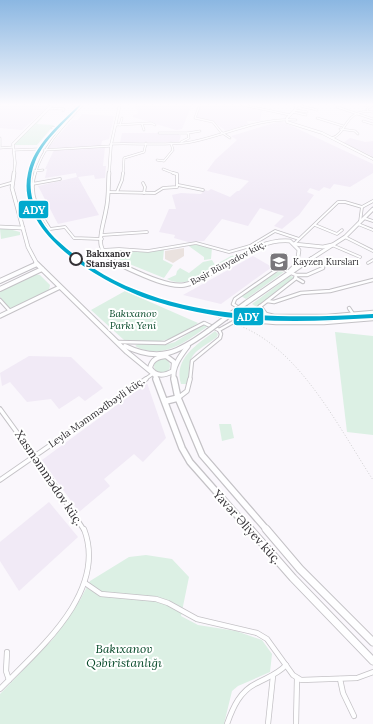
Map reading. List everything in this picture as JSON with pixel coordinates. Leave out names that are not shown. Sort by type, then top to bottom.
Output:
[{"type":"main road","points":[[154,373],[150,368],[151,363],[155,358],[188,346],[290,272],[345,237],[372,211]]},
{"type":"main road","points":[[0,281],[37,264],[137,361],[154,373],[165,375],[174,368],[188,346]]},
{"type":"main road","points":[[0,289],[33,273],[43,270]]},
{"type":"main road","points":[[118,342],[136,352],[162,356],[172,360],[174,368]]},
{"type":"main road","name":"Yavər Əliyev küç.","points":[[174,368],[173,376],[178,398],[198,449],[206,462],[300,569],[373,642]]},
{"type":"main road","name":"Yavər Əliyev küç.","points":[[154,373],[166,401],[182,448],[190,462],[293,578],[373,661]]},
{"type":"main road","points":[[166,401],[178,398]]},
{"type":"street","points":[[0,138],[0,147],[38,149]]},
{"type":"street","points":[[17,138],[15,140],[13,148],[15,163],[11,183],[29,251],[37,264]]},
{"type":"street","points":[[54,138],[44,150],[34,171],[32,180],[37,209],[50,229],[65,227],[72,238],[76,239],[147,232]]},
{"type":"street","points":[[112,138],[102,250],[149,251],[176,244],[200,243],[210,245],[222,251],[234,251],[248,247],[275,231],[299,239]]},
{"type":"street","points":[[181,142],[189,138]]},
{"type":"street","points":[[44,150],[146,143],[171,143],[209,138]]},
{"type":"street","points":[[332,138],[373,159]]},
{"type":"street","points":[[117,192],[122,180],[124,158],[144,152],[146,143]]},
{"type":"street","points":[[157,160],[162,161],[168,157],[173,150],[171,143]]},
{"type":"street","points":[[163,169],[177,174],[176,182],[178,185]]},
{"type":"street","points":[[34,171],[43,170]]},
{"type":"street","points":[[32,180],[36,179]]},
{"type":"street","points":[[32,184],[60,179]]},
{"type":"street","points":[[0,186],[11,183]]},
{"type":"street","points":[[143,183],[143,186],[145,187],[144,192]]},
{"type":"street","points":[[108,192],[158,192],[164,188],[176,187],[178,185],[203,190]]},
{"type":"street","points":[[373,201],[362,208],[359,223],[373,230]]},
{"type":"street","points":[[290,272],[300,256],[299,248],[294,244],[338,202],[345,202],[362,208]]},
{"type":"street","points":[[364,218],[373,221]]},
{"type":"street","points":[[314,225],[335,234],[342,230]]},
{"type":"street","points":[[0,227],[23,228]]},
{"type":"street","points":[[345,237],[373,251]]},
{"type":"street","name":"Bəşir Bünyadov küç.","points":[[102,250],[107,256],[119,263],[168,283],[182,285],[196,281],[267,241],[279,240],[294,244],[323,247],[332,245]]},
{"type":"street","points":[[332,245],[360,257]]},
{"type":"street","points":[[303,282],[296,276],[284,268],[278,269],[233,301],[234,306],[246,312],[253,312],[296,276],[308,276],[323,268],[323,265],[311,258]]},
{"type":"street","points":[[368,263],[373,260]]},
{"type":"street","points":[[267,301],[274,302],[296,294],[330,291],[373,280]]},
{"type":"street","points":[[0,316],[60,287]]},
{"type":"street","points":[[0,300],[10,311]]},
{"type":"street","points":[[260,306],[266,314],[274,316],[313,317],[373,312]]},
{"type":"street","points":[[349,308],[353,314]]},
{"type":"street","points":[[219,330],[230,322],[241,320],[276,323],[324,323],[373,319]]},
{"type":"street","points":[[118,342],[165,343],[204,323],[219,330],[221,334],[220,338],[192,361],[190,384],[185,394],[178,398]]},
{"type":"street","name":"Leyla Məmmədbəyli küç.","points":[[0,480],[154,373]]},
{"type":"street","name":"Xasməmmədov küç.","points":[[0,409],[35,455],[84,530],[89,560],[85,583],[68,612],[51,635],[0,689]]},
{"type":"street","points":[[85,583],[93,590],[101,594],[156,598],[197,619],[257,633],[267,639],[297,678],[304,680],[357,678],[373,672]]},
{"type":"street","points":[[7,652],[6,671],[9,680]]},
{"type":"street","points":[[227,724],[239,696],[247,688],[281,672],[286,665]]},
{"type":"street","points":[[268,724],[273,676]]},
{"type":"street","points":[[296,724],[297,678]]},
{"type":"street","points":[[340,679],[343,693],[354,716]]},
{"type":"shaded area","points":[[57,138],[109,138],[102,141],[101,146],[47,149]]},
{"type":"shaded area","points":[[121,138],[180,138],[179,142],[120,143]]},
{"type":"shaded area","points":[[234,138],[317,138],[373,164],[373,173],[350,187],[334,184],[330,189],[324,187],[319,191],[310,188],[307,192],[314,195],[299,215],[282,229],[274,226],[284,216],[260,208],[248,226],[222,219],[204,241],[188,242],[174,238],[175,235],[159,232],[169,209],[176,209],[172,195],[181,193],[201,194],[205,190],[208,191],[211,189],[230,197],[239,191],[249,181],[207,171],[215,160],[237,140]]},
{"type":"shaded area","points":[[350,138],[365,142],[373,141],[373,158],[370,155],[343,143]]},
{"type":"shaded area","points":[[105,147],[103,166],[106,166],[105,178],[95,179],[94,175],[78,177],[99,215],[58,224],[38,186],[77,177],[76,173],[45,178],[47,169],[45,169],[54,150]]},
{"type":"shaded area","points":[[253,256],[272,267],[221,304],[183,295]]},
{"type":"shaded area","points":[[29,356],[71,357],[103,388],[85,401],[79,396],[59,409],[51,399],[27,402],[10,382],[2,386],[0,373]]},
{"type":"shaded area","points":[[147,383],[166,438],[143,462],[134,454],[104,479],[110,486],[79,512],[42,460]]},
{"type":"shaded area","points":[[49,502],[78,537],[19,591],[0,561],[0,542]]},
{"type":"green space","points":[[21,138],[43,138],[37,145],[14,145]]},
{"type":"green space","points":[[5,228],[20,232],[20,235],[1,239],[0,229]]},
{"type":"green space","points":[[186,244],[199,244],[212,248],[211,259],[204,260],[204,257]]},
{"type":"green space","points":[[164,249],[163,260],[173,265],[164,278],[111,255],[115,250],[141,252]]},
{"type":"green space","points":[[238,255],[213,271],[194,280],[176,282],[167,279],[176,275],[180,268],[189,273],[203,262],[212,260],[215,265],[231,256]]},
{"type":"green space","points":[[277,270],[284,272],[246,299],[241,296]]},
{"type":"green space","points":[[34,274],[40,275],[50,285],[49,290],[10,309],[0,297],[0,291]]},
{"type":"green space","points":[[290,276],[295,277],[257,307],[252,304]]},
{"type":"green space","name":"Bakıxanov Parkı Yeni","points":[[125,291],[198,323],[178,335],[163,340],[147,342],[124,340],[91,310]]},
{"type":"green space","points":[[202,325],[208,326],[192,338],[174,347],[155,351],[145,350],[135,346],[138,344],[165,345],[175,342]]},
{"type":"green space","points":[[215,331],[218,334],[217,337],[198,350],[191,358],[189,381],[186,384],[181,384],[179,375],[184,359],[195,347]]},
{"type":"green space","points":[[335,332],[373,336],[373,435],[347,432]]},
{"type":"green space","points":[[162,358],[168,360],[170,366],[168,372],[162,374],[156,372],[154,366],[156,360]]},
{"type":"green space","points":[[219,424],[231,424],[234,438],[222,441]]},
{"type":"green space","name":"Bakıxanov Qəbiristanlığı","points":[[146,555],[172,559],[189,577],[181,616],[198,625],[236,631],[262,640],[272,654],[270,672],[238,686],[232,691],[224,724],[0,724],[0,694],[53,639],[80,600],[90,581],[129,557]]},
{"type":"building","points":[[184,248],[184,256],[173,263],[165,259],[165,251]]},
{"type":"railway","points":[[175,305],[215,316],[253,332],[290,360],[321,398],[373,480]]},
{"type":"transit line","name":"ADY","points":[[49,138],[37,154],[29,174],[28,185],[30,197],[37,218],[51,237],[60,245],[83,264],[118,285],[153,298],[188,308],[225,315],[299,319],[373,316]]},
{"type":"place","name":"Bakıxanov Stansiyası","points":[[76,259]]},
{"type":"place","name":"Kayzen Kursları","points":[[279,262]]}]
